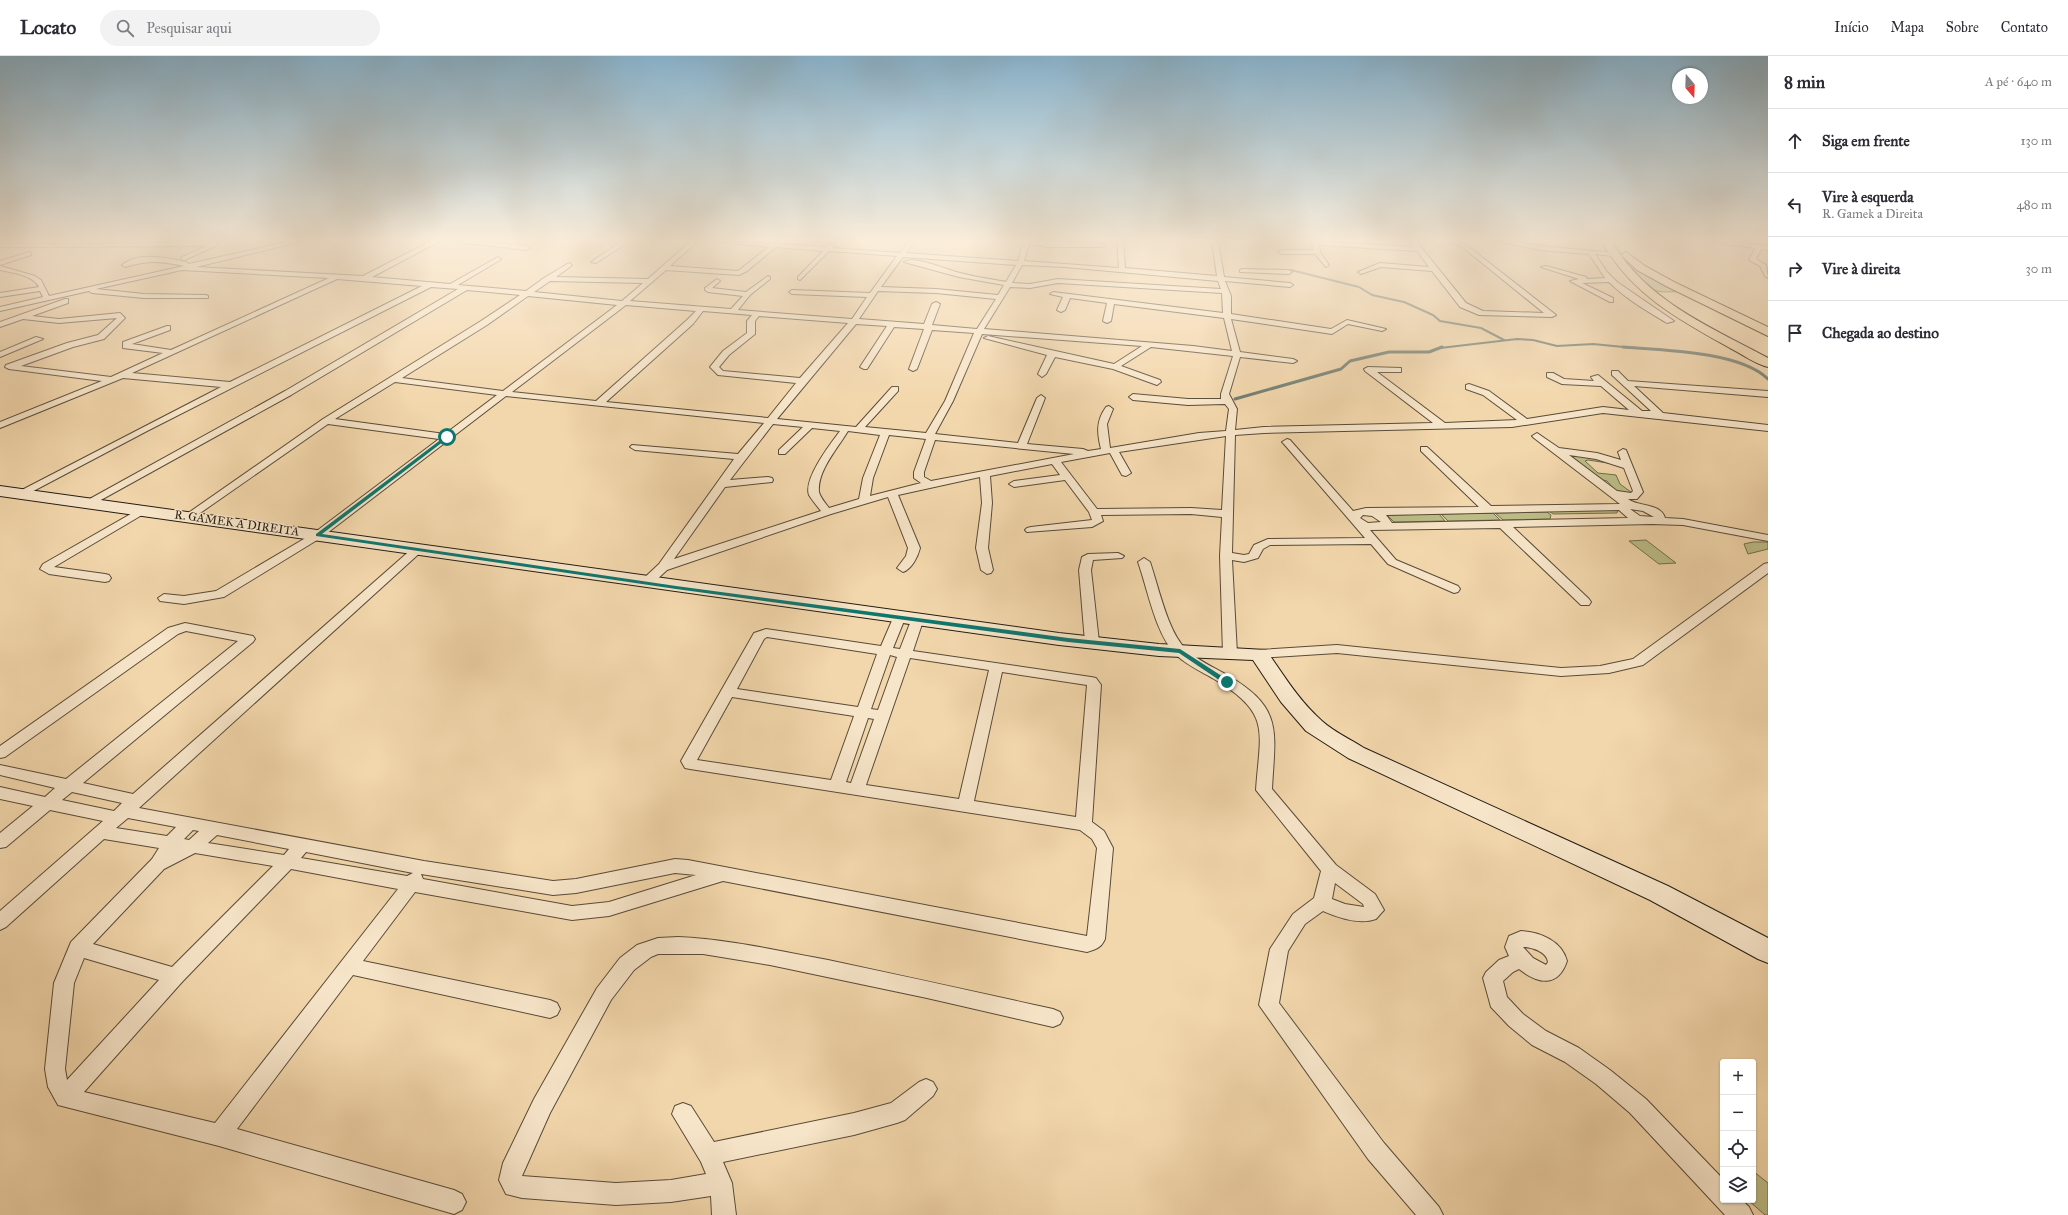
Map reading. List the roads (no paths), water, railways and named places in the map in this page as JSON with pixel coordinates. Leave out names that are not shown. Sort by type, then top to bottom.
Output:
[{"type":"main road","points":[[1652,295],[1674,316],[1734,335],[1768,336]]},
{"type":"main road","points":[[1695,295],[1768,332]]},
{"type":"main road","points":[[1712,295],[1768,322]]},
{"type":"main road","points":[[1674,316],[1718,320],[1731,318],[1732,316],[1728,312]]},
{"type":"main road","points":[[1734,335],[1768,363]]},
{"type":"main road","name":"R. GAMEK A DIREITA","points":[[0,491],[189,516],[647,582],[1092,642],[1180,652],[1259,654]]},
{"type":"main road","points":[[1259,654],[1288,697],[1314,726],[1334,740],[1419,782],[1659,893],[1768,951]]},
{"type":"street","points":[[0,309],[60,295]]},
{"type":"street","points":[[0,325],[80,295]]},
{"type":"street","points":[[134,295],[206,297]]},
{"type":"street","points":[[0,425],[111,380],[296,295]]},
{"type":"street","points":[[22,494],[231,385],[409,295]]},
{"type":"street","points":[[90,503],[288,393],[453,295]]},
{"type":"street","points":[[189,516],[326,421],[484,323],[522,295]]},
{"type":"street","points":[[546,295],[732,312],[1149,345],[1293,361]]},
{"type":"street","points":[[164,598],[184,600],[220,594],[318,535],[633,295]]},
{"type":"street","points":[[732,312],[747,295]]},
{"type":"street","points":[[647,582],[663,567],[741,457],[802,381],[854,321],[872,295]]},
{"type":"street","points":[[928,484],[919,478],[919,472],[930,436],[952,395],[978,332],[1001,297],[980,295]]},
{"type":"street","points":[[1061,295],[1111,303],[1227,316],[1332,332],[1347,322],[1382,329]]},
{"type":"street","points":[[1226,295],[1227,316],[1237,354],[1225,394],[1233,409],[1226,556],[1230,654]]},
{"type":"street","points":[[1454,295],[1462,305],[1479,313],[1545,316],[1553,314],[1527,295]]},
{"type":"street","points":[[1600,295],[1610,300]]},
{"type":"street","points":[[1630,295],[1644,306],[1674,316]]},
{"type":"street","points":[[1061,310],[1067,296]]},
{"type":"street","points":[[1106,322],[1111,303]]},
{"type":"street","points":[[913,370],[936,304]]},
{"type":"street","points":[[599,403],[690,322],[701,309]]},
{"type":"street","points":[[758,313],[751,321],[751,334],[720,358],[714,367],[715,369],[721,373],[802,381]]},
{"type":"street","points":[[4,366],[70,345],[101,337],[121,318],[118,315],[59,321],[23,317]]},
{"type":"street","points":[[864,367],[892,324]]},
{"type":"street","points":[[167,328],[126,344],[126,346],[172,352]]},
{"type":"street","points":[[978,332],[1052,354],[1115,367],[1157,382]]},
{"type":"street","points":[[0,355],[39,339]]},
{"type":"street","points":[[1115,367],[1149,345]]},
{"type":"street","points":[[1042,374],[1052,354]]},
{"type":"street","points":[[4,366],[111,380]]},
{"type":"street","points":[[1398,370],[1368,369],[1443,426]]},
{"type":"street","points":[[1615,373],[1660,415]]},
{"type":"street","points":[[121,375],[231,385]]},
{"type":"street","points":[[1550,375],[1562,381],[1604,384]]},
{"type":"street","points":[[1595,377],[1639,413]]},
{"type":"street","points":[[392,379],[503,393],[1095,453]]},
{"type":"street","points":[[1626,383],[1768,394]]},
{"type":"street","points":[[1469,386],[1486,393],[1525,422]]},
{"type":"street","points":[[859,429],[895,389]]},
{"type":"street","points":[[1133,397],[1188,402],[1228,401]]},
{"type":"street","points":[[1022,445],[1041,398]]},
{"type":"street","points":[[1109,409],[1104,415],[1101,423],[1110,450],[1126,473]]},
{"type":"street","points":[[663,567],[864,500],[928,484],[1110,450],[1231,433],[1525,422],[1603,410],[1660,415],[1768,428]]},
{"type":"street","points":[[0,415],[17,417]]},
{"type":"street","points":[[326,421],[447,437]]},
{"type":"street","points":[[782,452],[810,425]]},
{"type":"street","points":[[826,512],[814,494],[815,480],[830,452],[846,428]]},
{"type":"street","points":[[864,500],[868,478],[886,432]]},
{"type":"street","points":[[1537,436],[1612,491],[1628,506]]},
{"type":"street","points":[[1287,442],[1344,506],[1361,515],[1375,532],[1388,558],[1398,566],[1454,589]]},
{"type":"street","points":[[635,447],[741,457]]},
{"type":"street","points":[[1424,449],[1488,509]]},
{"type":"street","points":[[1559,451],[1597,456],[1629,466]]},
{"type":"street","points":[[1623,452],[1638,492],[1640,503],[1651,515]]},
{"type":"street","points":[[1031,530],[1096,523],[1099,518],[1055,461]]},
{"type":"street","points":[[985,473],[987,503],[982,548],[988,570]]},
{"type":"street","points":[[1014,484],[1067,478]]},
{"type":"street","points":[[722,484],[768,480]]},
{"type":"street","points":[[1612,491],[1629,497],[1636,496],[1638,492]]},
{"type":"street","points":[[892,493],[914,548],[912,556],[903,568]]},
{"type":"street","points":[[1361,515],[1488,509],[1628,506]]},
{"type":"street","points":[[1628,506],[1624,510],[1626,513],[1636,518],[1651,515],[1768,538]]},
{"type":"street","points":[[105,578],[46,569],[47,566],[143,510]]},
{"type":"street","points":[[1094,512],[1191,511],[1228,514]]},
{"type":"street","points":[[1361,515],[1376,514],[1384,518],[1387,523],[1375,532]]},
{"type":"street","points":[[1226,556],[1250,558],[1254,556],[1258,547],[1268,542],[1375,532],[1651,515],[1768,533]]},
{"type":"street","points":[[1503,524],[1585,602]]},
{"type":"street","points":[[0,922],[418,549]]},
{"type":"street","points":[[1092,642],[1085,570],[1086,560],[1094,556],[1118,556]]},
{"type":"street","points":[[1144,562],[1170,635],[1180,652],[1240,690],[1259,707],[1266,723],[1264,790],[1330,870],[1369,899],[1375,910],[1370,914],[1359,915],[1335,908],[1322,902]]},
{"type":"street","points":[[1259,654],[1337,649],[1561,672],[1591,673],[1620,668],[1638,662],[1768,567]]},
{"type":"street","points":[[836,787],[885,651],[900,616]]},
{"type":"street","points":[[856,790],[918,618]]},
{"type":"street","points":[[0,753],[173,631],[185,627],[248,639],[0,842]]},
{"type":"street","points":[[0,793],[47,803],[127,810],[424,868],[563,888],[675,866],[688,867],[1090,943],[1096,939],[1105,848],[1098,835],[1084,824],[690,764],[689,761],[761,634],[996,666],[1088,681],[1094,685],[1084,824]]},
{"type":"street","points":[[965,807],[996,666]]},
{"type":"street","points":[[729,692],[883,716]]},
{"type":"street","points":[[0,770],[68,786],[127,810]]},
{"type":"street","points":[[190,823],[169,844],[158,864],[78,948],[64,983],[55,1069],[58,1087],[64,1098],[219,1135],[454,1202]]},
{"type":"street","points":[[158,864],[191,848],[214,828]]},
{"type":"street","points":[[102,832],[191,848],[288,862],[410,885],[578,913],[609,909],[724,873]]},
{"type":"street","points":[[64,1098],[175,976],[288,862],[303,844]]},
{"type":"street","points":[[219,1135],[424,868]]},
{"type":"street","points":[[1330,870],[1322,902],[1299,919],[1279,948],[1269,1005],[1376,1151],[1431,1215]]},
{"type":"street","points":[[721,1183],[671,1191],[616,1194],[514,1186],[510,1180],[511,1171],[542,1106],[604,994],[627,964],[644,951],[658,946],[703,946],[770,957],[927,989],[1053,1018]]},
{"type":"street","points":[[78,948],[175,976]]},
{"type":"street","points":[[1520,960],[1506,966],[1493,978],[1498,1001],[1516,1020],[1539,1038],[1572,1055],[1638,1106],[1720,1193]]},
{"type":"street","points":[[350,966],[550,1009]]},
{"type":"street","points":[[709,1154],[785,1137],[854,1124],[897,1112],[926,1089]]},
{"type":"street","points":[[683,1114],[709,1154],[721,1183],[724,1215]]},
{"type":"street","points":[[1729,1203],[1741,1215]]},
{"type":"waterway","points":[[1372,295],[1404,302],[1433,315],[1440,321],[1481,328],[1504,340]]},
{"type":"waterway","points":[[1440,348],[1517,339],[1533,340],[1557,346],[1593,344],[1626,347]]},
{"type":"waterway","points":[[1235,399],[1341,369],[1350,361],[1389,352],[1429,352],[1442,347]]},
{"type":"waterway","points":[[1626,347],[1678,351],[1720,357],[1755,370],[1768,379]]},
{"type":"waterway","points":[[1626,347],[1634,348]]}]
